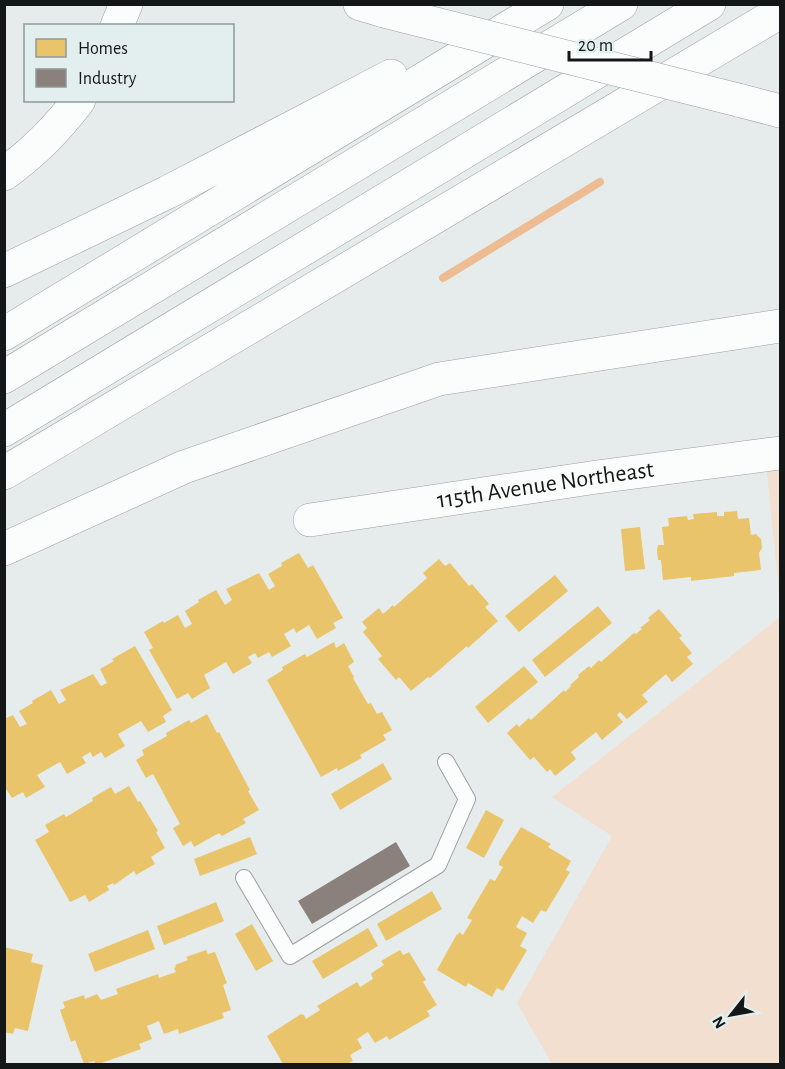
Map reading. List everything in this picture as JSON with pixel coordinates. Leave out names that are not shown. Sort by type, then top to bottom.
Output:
[{"type":"main road","points":[[118,24],[126,4]]},
{"type":"main road","points":[[4,271],[178,186],[528,4]]},
{"type":"main road","points":[[4,334],[547,4]]},
{"type":"main road","points":[[4,377],[621,4]]},
{"type":"main road","points":[[4,430],[709,4]]},
{"type":"main road","points":[[372,8],[780,111]]},
{"type":"main road","points":[[4,473],[780,12]]},
{"type":"main road","points":[[4,174],[29,154],[76,102]]},
{"type":"main road","points":[[4,549],[184,466],[439,379],[780,326]]},
{"type":"main road","name":"115th Avenue Northeast","points":[[310,520],[597,477],[780,453]]},
{"type":"lane","points":[[244,878],[290,956],[438,865],[467,799],[446,762]]},
{"type":"shaded area","points":[[780,453],[780,601],[765,455]]},
{"type":"shaded area","points":[[780,617],[780,1064],[552,1064],[517,1003],[612,836],[552,797]]},
{"type":"building: Homes","points":[[737,511],[738,519],[749,518],[751,535],[756,534],[761,539],[762,548],[759,553],[761,570],[691,581],[691,577],[663,580],[661,560],[658,560],[657,550],[658,545],[664,545],[662,527],[669,526],[668,518],[687,516],[688,520],[694,519],[693,514],[717,512],[717,516],[724,516],[724,512]]},
{"type":"building: Homes","points":[[640,527],[645,569],[625,571],[621,529]]},
{"type":"building: Homes","points":[[299,553],[308,568],[313,565],[343,618],[333,623],[336,628],[317,639],[309,625],[296,633],[294,628],[284,634],[291,646],[272,657],[269,652],[258,658],[255,653],[248,657],[252,663],[233,674],[226,662],[204,675],[210,688],[192,699],[188,693],[177,699],[149,650],[153,648],[144,632],[178,615],[185,628],[192,624],[185,611],[199,602],[198,600],[216,590],[225,605],[232,600],[226,589],[259,573],[269,590],[275,586],[268,574],[282,566],[281,563]]},
{"type":"building: Homes","points":[[439,559],[445,566],[450,563],[469,586],[472,584],[489,604],[485,607],[498,621],[468,648],[467,646],[411,691],[399,677],[396,680],[378,659],[382,656],[363,632],[367,628],[362,622],[379,608],[383,614],[393,605],[394,607],[427,578],[423,573]]},
{"type":"building: Homes","points":[[555,575],[568,591],[519,632],[505,616]]},
{"type":"building: Homes","points":[[598,606],[612,623],[545,677],[532,660]]},
{"type":"building: Homes","points":[[659,609],[682,636],[679,638],[692,653],[687,657],[693,664],[672,682],[666,674],[642,695],[648,702],[627,719],[620,712],[617,715],[623,722],[602,740],[596,732],[571,752],[576,759],[555,776],[550,769],[547,772],[534,757],[530,760],[507,733],[517,724],[519,727],[529,718],[531,720],[564,690],[565,692],[579,677],[578,675],[589,666],[591,668],[599,660],[601,662],[634,633],[642,629],[640,628],[650,620],[648,618]]},
{"type":"building: Homes","points":[[334,642],[336,648],[344,643],[354,662],[348,666],[353,678],[368,704],[371,703],[377,714],[382,712],[392,730],[383,735],[386,740],[360,755],[362,758],[321,777],[267,680],[283,670],[282,667],[305,654],[307,657]]},
{"type":"building: Homes","points":[[135,646],[172,710],[163,716],[166,722],[148,732],[141,721],[118,734],[125,746],[105,758],[101,752],[93,757],[90,752],[82,757],[86,763],[67,774],[60,762],[37,775],[45,787],[26,798],[23,792],[12,798],[4,786],[4,719],[13,715],[20,727],[27,724],[19,711],[33,703],[32,701],[51,690],[59,704],[66,700],[60,690],[93,674],[101,686],[107,683],[100,669]]},
{"type":"building: Homes","points":[[524,666],[538,682],[488,723],[475,707]]},
{"type":"building: Homes","points":[[207,714],[217,733],[219,732],[259,810],[243,819],[246,823],[222,836],[219,833],[194,847],[191,841],[183,846],[173,828],[180,824],[153,774],[146,778],[136,760],[144,755],[142,750],[167,736],[166,733],[189,720],[191,723]]},
{"type":"building: Homes","points":[[383,763],[392,779],[340,810],[331,794]]},
{"type":"building: Homes","points":[[129,786],[158,831],[156,832],[165,848],[151,857],[155,864],[136,875],[134,871],[114,885],[113,883],[107,886],[109,890],[89,902],[85,895],[70,902],[35,840],[49,832],[45,825],[64,814],[66,817],[111,787],[115,794]]},
{"type":"building: Homes","points":[[486,810],[504,820],[484,858],[466,848]]},
{"type":"building: Homes","points":[[521,827],[551,844],[548,847],[571,861],[566,870],[570,872],[546,912],[541,910],[533,923],[522,916],[516,927],[527,933],[520,946],[527,950],[503,991],[497,988],[492,997],[468,983],[466,987],[437,970],[457,934],[459,932],[463,935],[472,920],[467,918],[490,879],[495,881],[503,867],[499,865],[499,862]]},
{"type":"building: Homes","points":[[250,837],[257,854],[200,876],[194,859]]},
{"type":"building: Homes","points":[[432,891],[442,909],[386,941],[377,924]]},
{"type":"building: Homes","points":[[216,902],[224,921],[164,945],[157,926]]},
{"type":"building: Homes","points":[[252,924],[273,961],[256,971],[235,934]]},
{"type":"building: Homes","points":[[368,928],[378,946],[323,979],[312,961]]},
{"type":"building: Homes","points":[[148,930],[155,949],[95,972],[88,954]]},
{"type":"building: Homes","points":[[4,947],[33,954],[31,962],[43,965],[28,1031],[15,1028],[13,1034],[4,1032]]},
{"type":"building: Homes","points":[[206,950],[208,954],[215,952],[227,983],[223,985],[231,1010],[222,1013],[224,1018],[179,1034],[178,1029],[164,1034],[159,1021],[147,1026],[152,1039],[139,1044],[141,1049],[99,1064],[95,1064],[94,1061],[84,1064],[75,1040],[71,1042],[60,1010],[65,1008],[63,1002],[84,995],[85,999],[97,994],[101,1000],[118,994],[116,989],[158,974],[159,978],[176,972],[175,965],[188,960],[186,957]]},
{"type":"building: Homes","points":[[400,950],[403,955],[409,952],[426,980],[423,982],[437,1005],[427,1011],[430,1016],[389,1040],[387,1036],[375,1043],[368,1032],[357,1039],[362,1048],[350,1055],[353,1061],[347,1064],[283,1064],[267,1036],[301,1014],[306,1019],[320,1010],[317,1006],[357,982],[360,987],[373,979],[371,974],[384,965],[381,961]]},
{"type":"building: Industry","points":[[396,842],[410,866],[312,924],[298,901]]},
{"type":"waterway","points":[[443,278],[600,182]]}]
